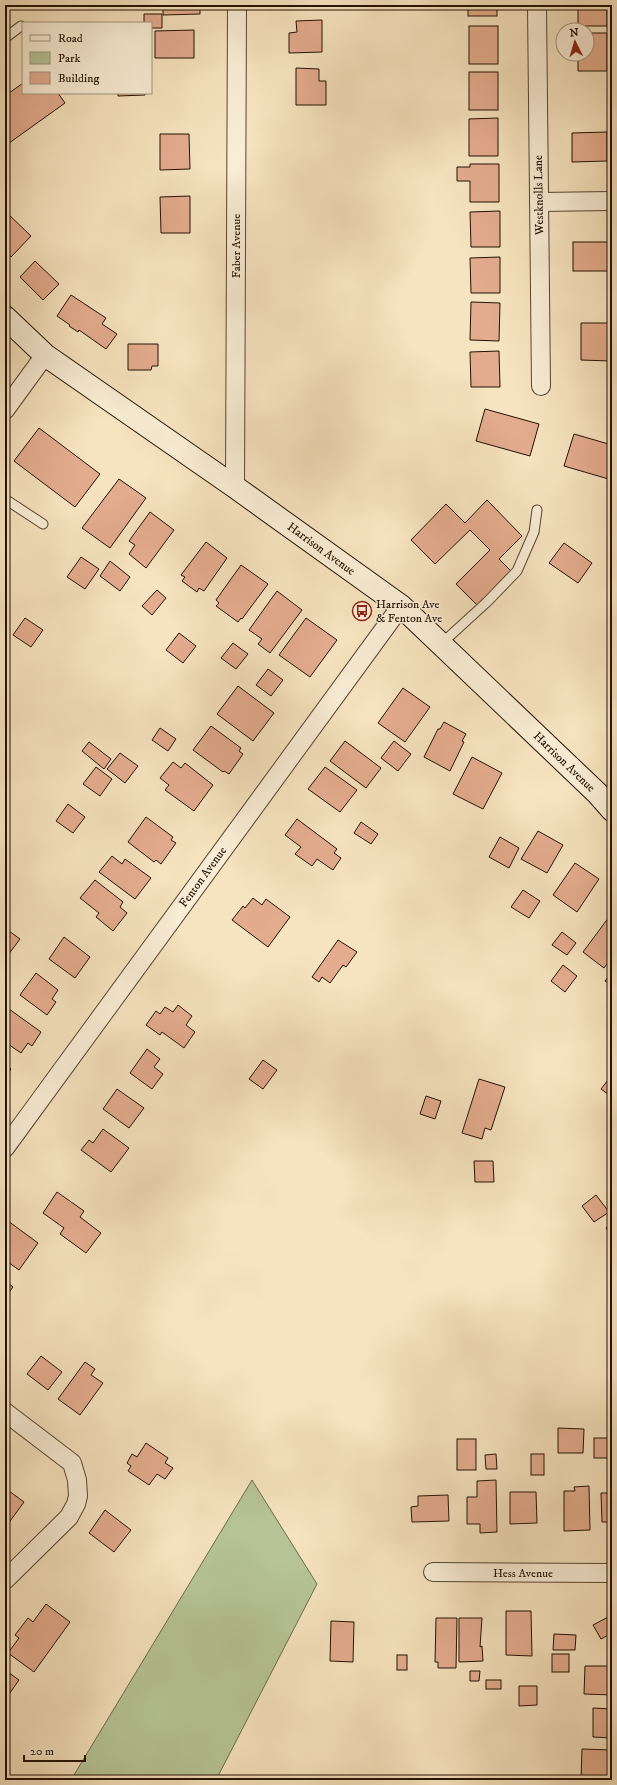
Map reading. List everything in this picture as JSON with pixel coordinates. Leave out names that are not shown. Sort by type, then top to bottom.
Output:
[{"type":"main road","name":"Harrison Avenue","points":[[5,317],[45,355],[235,487],[401,606],[612,810]]},
{"type":"street","name":"Faber Avenue","points":[[235,487],[237,5]]},
{"type":"street","name":"Westknolls Lane","points":[[537,5],[541,386]]},
{"type":"street","points":[[539,202],[612,201]]},
{"type":"street","points":[[5,410],[45,355]]},
{"type":"street","name":"Fenton Avenue","points":[[5,1148],[401,606]]},
{"type":"street","points":[[5,1412],[72,1463],[77,1480],[78,1496],[76,1504],[69,1517],[5,1580]]},
{"type":"street","name":"Hess Avenue","points":[[433,1572],[612,1573]]},
{"type":"lane","points":[[5,38],[21,26]]},
{"type":"lane","points":[[5,499],[43,524]]},
{"type":"lane","points":[[440,644],[487,602],[517,571],[534,532],[537,510]]},
{"type":"green space","points":[[252,1480],[317,1584],[216,1780],[71,1780]]},
{"type":"building","points":[[163,5],[200,5],[200,14],[163,15]]},
{"type":"building","points":[[468,5],[497,5],[497,16],[468,16]]},
{"type":"building","points":[[578,5],[607,5],[607,26],[595,26],[595,22],[578,22]]},
{"type":"building","points":[[144,14],[162,14],[162,28],[152,28],[152,22],[144,22]]},
{"type":"building","points":[[322,20],[322,52],[289,53],[289,33],[297,32],[296,21]]},
{"type":"building","points":[[469,26],[498,26],[498,64],[469,64]]},
{"type":"building","points":[[194,30],[194,58],[155,58],[155,31]]},
{"type":"building","points":[[595,33],[607,33],[607,71],[578,71],[578,62],[595,62]]},
{"type":"building","points":[[296,68],[319,69],[319,81],[326,81],[326,105],[296,105]]},
{"type":"building","points":[[469,72],[498,72],[498,110],[469,110]]},
{"type":"building","points":[[22,84],[22,94],[59,94],[65,103],[5,146],[5,96]]},
{"type":"building","points":[[118,94],[145,94],[145,95],[118,96]]},
{"type":"building","points":[[498,118],[498,156],[469,156],[469,119]]},
{"type":"building","points":[[607,132],[607,161],[572,162],[572,133]]},
{"type":"building","points":[[160,134],[189,134],[190,169],[160,170]]},
{"type":"building","points":[[470,164],[499,164],[499,202],[470,202],[470,181],[457,181],[457,167],[470,167]]},
{"type":"building","points":[[190,196],[190,233],[161,233],[160,197]]},
{"type":"building","points":[[5,211],[31,236],[11,257],[5,251]]},
{"type":"building","points":[[500,211],[500,247],[471,247],[470,212]]},
{"type":"building","points":[[573,242],[608,242],[608,271],[573,271]]},
{"type":"building","points":[[500,257],[500,293],[471,293],[470,258]]},
{"type":"building","points":[[35,261],[59,284],[43,300],[20,277]]},
{"type":"building","points":[[71,295],[106,318],[102,324],[117,334],[106,349],[79,330],[78,332],[69,326],[70,325],[57,316]]},
{"type":"building","points":[[471,302],[500,303],[499,341],[470,340]]},
{"type":"building","points":[[581,323],[610,323],[610,361],[581,360]]},
{"type":"building","points":[[128,344],[158,344],[158,366],[152,366],[151,370],[128,370]]},
{"type":"building","points":[[499,351],[500,387],[471,387],[470,352]]},
{"type":"building","points":[[485,409],[539,424],[530,456],[476,441]]},
{"type":"building","points":[[39,428],[100,474],[75,507],[14,461]]},
{"type":"building","points":[[574,434],[612,445],[612,480],[564,466]]},
{"type":"building","points":[[119,479],[146,498],[110,548],[82,528]]},
{"type":"building","points":[[487,500],[522,536],[499,559],[513,573],[479,607],[456,584],[490,550],[470,530],[435,564],[411,540],[446,504],[465,523]]},
{"type":"building","points":[[150,512],[174,530],[146,568],[129,554],[135,545],[129,541]]},
{"type":"building","points":[[206,542],[227,558],[204,591],[199,588],[197,592],[182,581],[185,577],[181,575]]},
{"type":"building","points":[[564,543],[592,563],[578,583],[549,563]]},
{"type":"building","points":[[81,557],[99,569],[85,589],[67,577]]},
{"type":"building","points":[[110,561],[130,577],[120,591],[100,576]]},
{"type":"building","points":[[241,565],[268,584],[242,619],[241,618],[238,622],[216,606],[219,603],[216,600]]},
{"type":"building","points":[[157,590],[166,598],[152,615],[142,606]]},
{"type":"building","points":[[277,591],[302,610],[270,653],[258,644],[262,639],[249,630]]},
{"type":"building","points":[[25,618],[43,630],[31,647],[13,635]]},
{"type":"building","points":[[306,618],[337,640],[310,677],[279,655]]},
{"type":"building","points":[[179,633],[196,646],[183,663],[166,650]]},
{"type":"building","points":[[233,643],[248,654],[236,669],[221,658]]},
{"type":"building","points":[[268,669],[283,680],[271,696],[256,685]]},
{"type":"building","points":[[238,686],[274,713],[253,741],[217,714]]},
{"type":"building","points":[[403,688],[430,707],[405,742],[378,723]]},
{"type":"building","points":[[444,722],[466,734],[462,741],[464,742],[450,771],[424,757],[438,729],[440,729]]},
{"type":"building","points":[[211,726],[241,748],[239,751],[243,754],[229,774],[224,771],[223,772],[193,750]]},
{"type":"building","points":[[160,728],[176,739],[168,751],[152,740]]},
{"type":"building","points":[[345,741],[381,768],[366,788],[330,761]]},
{"type":"building","points":[[394,741],[411,754],[398,771],[381,758]]},
{"type":"building","points":[[89,742],[111,759],[104,769],[82,751]]},
{"type":"building","points":[[120,753],[138,766],[125,783],[107,769]]},
{"type":"building","points":[[472,757],[502,773],[483,809],[453,794]]},
{"type":"building","points":[[173,762],[181,768],[185,763],[213,785],[194,811],[165,790],[169,785],[160,778]]},
{"type":"building","points":[[96,767],[112,779],[100,796],[83,784]]},
{"type":"building","points":[[325,767],[357,790],[340,812],[308,789]]},
{"type":"building","points":[[68,804],[85,817],[73,833],[56,821]]},
{"type":"building","points":[[146,817],[173,837],[171,840],[176,843],[161,864],[156,860],[154,862],[128,842]]},
{"type":"building","points":[[297,819],[337,849],[334,853],[341,858],[333,870],[317,859],[312,866],[295,854],[301,847],[285,835]]},
{"type":"building","points":[[361,822],[378,834],[371,844],[354,833]]},
{"type":"building","points":[[538,831],[563,845],[547,873],[521,859]]},
{"type":"building","points":[[500,837],[519,848],[509,868],[489,857]]},
{"type":"building","points":[[112,856],[122,864],[125,859],[151,878],[135,899],[99,872]]},
{"type":"building","points":[[575,863],[599,879],[577,912],[553,895]]},
{"type":"building","points":[[95,880],[123,902],[120,907],[127,913],[113,931],[96,917],[99,913],[80,898]]},
{"type":"building","points":[[523,890],[540,901],[529,918],[511,907]]},
{"type":"building","points":[[253,898],[262,905],[266,899],[290,917],[268,947],[232,920],[243,906],[245,908]]},
{"type":"building","points":[[612,913],[612,957],[604,968],[583,952]]},
{"type":"building","points":[[5,928],[20,939],[8,955],[5,953]]},
{"type":"building","points":[[562,932],[576,943],[567,955],[552,945]]},
{"type":"building","points":[[64,937],[90,957],[75,978],[49,959]]},
{"type":"building","points":[[338,940],[357,952],[346,967],[343,965],[330,983],[322,977],[319,982],[312,977]]},
{"type":"building","points":[[563,965],[577,976],[565,992],[551,981]]},
{"type":"building","points":[[612,972],[612,986],[605,981]]},
{"type":"building","points":[[36,973],[58,990],[52,999],[56,1002],[47,1015],[20,995]]},
{"type":"building","points":[[178,1005],[192,1016],[186,1025],[195,1032],[184,1048],[162,1032],[160,1035],[146,1025],[156,1011],[160,1014],[165,1007],[173,1012]]},
{"type":"building","points":[[9,1009],[41,1032],[32,1046],[28,1043],[21,1053],[5,1042],[5,1015]]},
{"type":"building","points":[[147,1049],[160,1059],[154,1067],[163,1074],[152,1089],[130,1073]]},
{"type":"building","points":[[263,1060],[277,1070],[263,1089],[249,1079]]},
{"type":"building","points":[[5,1064],[11,1069],[5,1077]]},
{"type":"building","points":[[612,1075],[612,1097],[601,1089]]},
{"type":"building","points":[[479,1079],[505,1087],[491,1130],[485,1128],[482,1139],[462,1133]]},
{"type":"building","points":[[117,1089],[144,1108],[129,1128],[103,1109]]},
{"type":"building","points":[[426,1096],[441,1101],[435,1119],[420,1114]]},
{"type":"building","points":[[103,1129],[129,1148],[111,1172],[81,1150],[89,1140],[93,1143]]},
{"type":"building","points":[[474,1161],[493,1161],[494,1182],[475,1182]]},
{"type":"building","points":[[57,1192],[84,1211],[80,1217],[101,1233],[86,1253],[60,1234],[64,1228],[43,1213]]},
{"type":"building","points":[[596,1195],[609,1212],[594,1222],[582,1206]]},
{"type":"building","points":[[8,1221],[38,1243],[19,1270],[5,1260],[5,1225]]},
{"type":"building","points":[[612,1223],[612,1236],[606,1228]]},
{"type":"building","points":[[608,1250],[612,1250],[612,1266],[608,1266]]},
{"type":"building","points":[[5,1281],[13,1287],[5,1298]]},
{"type":"building","points":[[41,1356],[62,1372],[48,1390],[27,1374]]},
{"type":"building","points":[[85,1362],[95,1369],[91,1375],[103,1383],[80,1415],[58,1399]]},
{"type":"building","points":[[558,1428],[584,1429],[583,1453],[558,1453]]},
{"type":"building","points":[[594,1438],[612,1438],[612,1458],[594,1458]]},
{"type":"building","points":[[457,1439],[476,1439],[476,1470],[457,1470]]},
{"type":"building","points":[[146,1443],[168,1458],[165,1463],[173,1468],[165,1479],[157,1474],[149,1485],[128,1471],[131,1466],[127,1463],[132,1454],[137,1457]]},
{"type":"building","points":[[496,1454],[497,1469],[486,1469],[485,1455]]},
{"type":"building","points":[[531,1454],[544,1454],[544,1475],[531,1475]]},
{"type":"building","points":[[496,1480],[497,1532],[480,1533],[480,1524],[467,1524],[467,1497],[477,1497],[477,1481]]},
{"type":"building","points":[[589,1486],[590,1530],[564,1531],[564,1491],[575,1491],[574,1487]]},
{"type":"building","points":[[5,1488],[24,1502],[5,1528]]},
{"type":"building","points":[[510,1492],[536,1492],[537,1523],[510,1524]]},
{"type":"building","points":[[601,1493],[612,1493],[612,1522],[602,1522]]},
{"type":"building","points":[[448,1495],[449,1521],[412,1522],[411,1507],[418,1506],[418,1496]]},
{"type":"building","points":[[105,1510],[131,1530],[114,1552],[89,1533]]},
{"type":"building","points":[[46,1604],[70,1622],[34,1672],[8,1653],[19,1638],[15,1635],[28,1618],[33,1622]]},
{"type":"building","points":[[506,1611],[531,1611],[532,1656],[506,1655]]},
{"type":"building","points":[[612,1615],[612,1633],[601,1639],[593,1625]]},
{"type":"building","points":[[436,1618],[457,1618],[456,1668],[438,1668],[438,1662],[435,1662]]},
{"type":"building","points":[[459,1618],[482,1618],[480,1647],[482,1646],[483,1661],[459,1662]]},
{"type":"building","points":[[331,1621],[354,1622],[353,1662],[330,1661]]},
{"type":"building","points":[[554,1634],[576,1635],[575,1650],[553,1650]]},
{"type":"building","points":[[552,1654],[569,1654],[569,1672],[552,1672]]},
{"type":"building","points":[[397,1655],[407,1655],[407,1670],[397,1670]]},
{"type":"building","points":[[585,1666],[612,1666],[612,1695],[584,1694]]},
{"type":"building","points":[[5,1670],[19,1680],[5,1700]]},
{"type":"building","points":[[470,1671],[480,1671],[479,1681],[470,1681]]},
{"type":"building","points":[[486,1680],[501,1680],[501,1689],[486,1689]]},
{"type":"building","points":[[519,1686],[537,1686],[537,1705],[519,1706]]},
{"type":"building","points":[[593,1708],[612,1709],[612,1738],[593,1737]]},
{"type":"building","points":[[582,1749],[612,1750],[612,1780],[581,1780]]},
{"type":"place","name":"Harrison Ave & Fenton Ave","points":[[362,611]]}]
